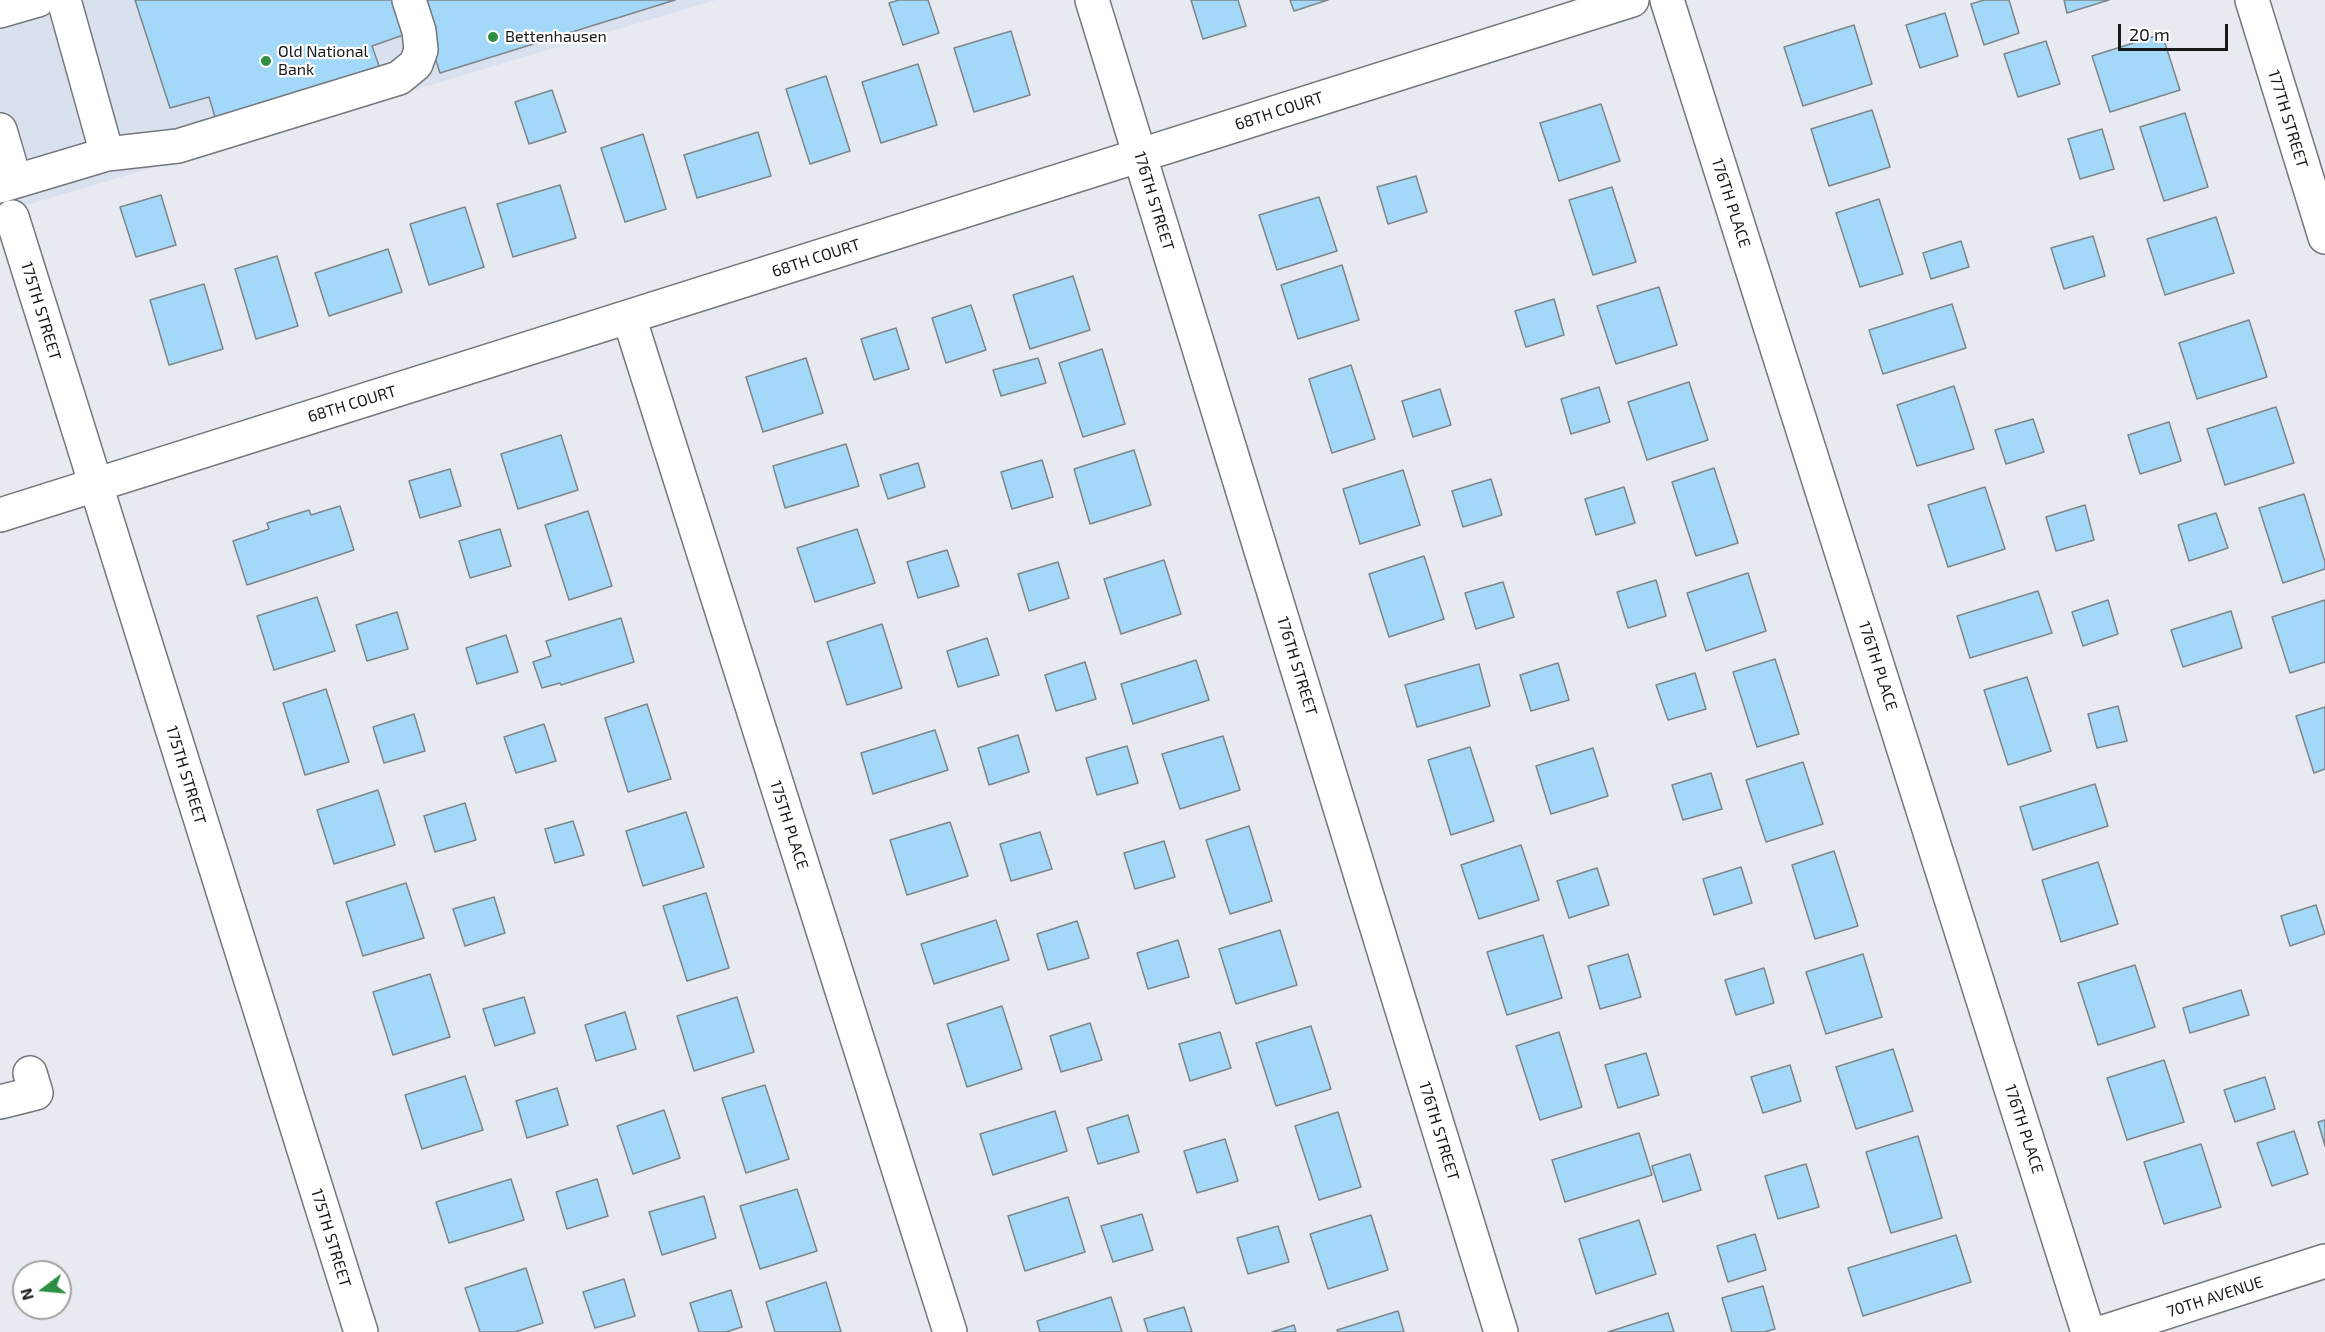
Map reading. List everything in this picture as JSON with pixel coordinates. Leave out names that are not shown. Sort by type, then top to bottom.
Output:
[{"type":"street","points":[[0,11],[38,0]]},
{"type":"street","points":[[64,0],[107,154]]},
{"type":"street","points":[[0,130],[8,184],[107,154],[178,146],[399,78],[417,64],[421,50],[419,31],[409,0]]},
{"type":"street","name":"176TH STREET","points":[[1092,0],[1501,1332]]},
{"type":"street","name":"68TH COURT","points":[[0,515],[1632,0]]},
{"type":"street","name":"176TH PLACE","points":[[1667,0],[2088,1332]]},
{"type":"street","name":"177TH STREET","points":[[2252,0],[2325,237]]},
{"type":"street","name":"175TH STREET","points":[[12,217],[361,1332]]},
{"type":"street","name":"175TH PLACE","points":[[629,317],[950,1332]]},
{"type":"street","points":[[0,1102],[36,1093],[30,1073]]},
{"type":"street","name":"70TH AVENUE","points":[[2104,1332],[2325,1261]]},
{"type":"shaded area","points":[[0,0],[716,0],[30,204],[0,206]]},
{"type":"building","name":"Old National Bank","points":[[135,0],[402,0],[412,32],[372,46],[383,77],[218,127],[209,97],[170,108]]},
{"type":"building","name":"Bettenhausen","points":[[416,0],[675,0],[440,73]]},
{"type":"building","points":[[899,0],[928,0],[939,33],[903,45],[889,3]]},
{"type":"building","points":[[1191,0],[1238,0],[1246,26],[1203,39]]},
{"type":"building","points":[[1290,0],[1328,0],[1294,11]]},
{"type":"building","points":[[1984,0],[2009,0],[2019,33],[1984,45],[1971,4]]},
{"type":"building","points":[[2064,0],[2109,0],[2067,13]]},
{"type":"building","points":[[1945,13],[1958,56],[1920,68],[1906,25]]},
{"type":"building","points":[[1854,25],[1872,84],[1803,106],[1784,47]]},
{"type":"building","points":[[1011,31],[1030,95],[974,112],[954,48]]},
{"type":"building","points":[[2162,34],[2180,90],[2110,112],[2092,56]]},
{"type":"building","points":[[2046,41],[2060,84],[2018,97],[2004,54]]},
{"type":"building","points":[[918,64],[937,125],[881,143],[862,82]]},
{"type":"building","points":[[826,76],[850,151],[810,164],[786,89]]},
{"type":"building","points":[[552,90],[566,132],[529,144],[515,102]]},
{"type":"building","points":[[1601,104],[1620,161],[1559,181],[1540,123]]},
{"type":"building","points":[[1872,110],[1890,167],[1829,186],[1811,129]]},
{"type":"building","points":[[2185,113],[2208,187],[2164,201],[2140,127]]},
{"type":"building","points":[[2102,129],[2114,169],[2080,179],[2068,139]]},
{"type":"building","points":[[758,132],[771,176],[697,198],[684,155]]},
{"type":"building","points":[[643,134],[666,209],[625,222],[601,148]]},
{"type":"building","points":[[1416,176],[1427,212],[1388,224],[1377,187]]},
{"type":"building","points":[[560,185],[576,238],[513,257],[497,204]]},
{"type":"building","points":[[1612,187],[1636,262],[1593,275],[1569,200]]},
{"type":"building","points":[[161,195],[176,245],[136,257],[120,207]]},
{"type":"building","points":[[1319,197],[1337,251],[1277,270],[1259,215]]},
{"type":"building","points":[[1879,199],[1903,274],[1860,287],[1836,213]]},
{"type":"building","points":[[465,207],[484,267],[429,285],[410,224]]},
{"type":"building","points":[[2216,217],[2234,273],[2165,295],[2147,239]]},
{"type":"building","points":[[2093,236],[2105,276],[2064,289],[2051,248]]},
{"type":"building","points":[[1961,241],[1969,267],[1931,279],[1923,253]]},
{"type":"building","points":[[388,249],[402,292],[329,316],[315,273]]},
{"type":"building","points":[[277,256],[298,326],[256,339],[235,269]]},
{"type":"building","points":[[1342,265],[1359,320],[1298,339],[1281,285]]},
{"type":"building","points":[[1073,276],[1090,330],[1030,349],[1013,295]]},
{"type":"building","points":[[204,284],[223,349],[169,365],[150,300]]},
{"type":"building","points":[[1659,287],[1677,345],[1616,364],[1597,306]]},
{"type":"building","points":[[1554,299],[1564,335],[1526,347],[1515,311]]},
{"type":"building","points":[[1952,304],[1966,348],[1883,374],[1869,330]]},
{"type":"building","points":[[971,305],[986,350],[946,363],[932,318]]},
{"type":"building","points":[[2249,320],[2267,377],[2197,399],[2179,343]]},
{"type":"building","points":[[896,328],[909,369],[874,380],[861,339]]},
{"type":"building","points":[[1102,349],[1125,424],[1083,437],[1059,363]]},
{"type":"building","points":[[806,358],[823,413],[763,432],[746,377]]},
{"type":"building","points":[[1038,358],[1046,383],[1001,396],[993,370]]},
{"type":"building","points":[[1351,365],[1375,439],[1332,453],[1309,379]]},
{"type":"building","points":[[1689,382],[1708,440],[1647,460],[1628,402]]},
{"type":"building","points":[[1954,386],[1974,449],[1917,466],[1897,405]]},
{"type":"building","points":[[1599,387],[1610,422],[1571,434],[1561,399]]},
{"type":"building","points":[[1440,389],[1451,425],[1413,437],[1402,401]]},
{"type":"building","points":[[2276,407],[2294,463],[2225,485],[2207,429]]},
{"type":"building","points":[[2033,419],[2044,452],[2006,464],[1995,430]]},
{"type":"building","points":[[2169,422],[2181,461],[2140,474],[2128,435]]},
{"type":"building","points":[[561,435],[578,490],[518,509],[501,454]]},
{"type":"building","points":[[846,444],[859,486],[785,508],[773,466]]},
{"type":"building","points":[[1134,450],[1151,505],[1090,524],[1074,469]]},
{"type":"building","points":[[1042,460],[1053,497],[1012,509],[1001,472]]},
{"type":"building","points":[[918,463],[925,487],[888,499],[880,475]]},
{"type":"building","points":[[1714,468],[1738,543],[1696,556],[1672,482]]},
{"type":"building","points":[[450,469],[461,506],[420,518],[409,481]]},
{"type":"building","points":[[1403,470],[1420,525],[1360,544],[1343,489]]},
{"type":"building","points":[[1491,479],[1502,515],[1463,527],[1452,491]]},
{"type":"building","points":[[1624,487],[1635,523],[1596,535],[1585,499]]},
{"type":"building","points":[[1985,487],[2005,549],[1948,567],[1928,505]]},
{"type":"building","points":[[2304,494],[2325,562],[2325,569],[2283,583],[2259,508]]},
{"type":"building","points":[[2085,505],[2094,540],[2056,551],[2046,517]]},
{"type":"building","points":[[340,506],[354,550],[247,585],[233,541],[269,529],[267,523],[309,510],[311,515]]},
{"type":"building","points":[[588,511],[612,586],[569,600],[545,525]]},
{"type":"building","points":[[2216,513],[2228,548],[2189,561],[2178,525]]},
{"type":"building","points":[[500,529],[511,566],[470,578],[459,541]]},
{"type":"building","points":[[857,529],[875,583],[815,602],[797,548]]},
{"type":"building","points":[[947,550],[959,586],[918,598],[907,562]]},
{"type":"building","points":[[1424,556],[1444,619],[1389,637],[1369,574]]},
{"type":"building","points":[[1164,560],[1181,614],[1121,634],[1104,579]]},
{"type":"building","points":[[1058,562],[1069,598],[1029,611],[1018,574]]},
{"type":"building","points":[[1748,573],[1766,631],[1706,651],[1687,593]]},
{"type":"building","points":[[1656,580],[1666,616],[1628,628],[1617,592]]},
{"type":"building","points":[[1503,582],[1514,617],[1476,629],[1465,593]]},
{"type":"building","points":[[2038,591],[2052,633],[1970,658],[1957,616]]},
{"type":"building","points":[[317,597],[335,651],[274,670],[257,616]]},
{"type":"building","points":[[2108,600],[2118,634],[2083,646],[2072,612]]},
{"type":"building","points":[[2325,600],[2325,662],[2290,673],[2272,617]]},
{"type":"building","points":[[2231,611],[2242,648],[2183,667],[2171,630]]},
{"type":"building","points":[[397,612],[408,649],[367,661],[356,625]]},
{"type":"building","points":[[621,618],[634,662],[561,685],[560,683],[542,688],[533,662],[551,656],[546,641]]},
{"type":"building","points":[[882,624],[902,688],[847,705],[827,642]]},
{"type":"building","points":[[506,635],[518,672],[477,684],[466,648]]},
{"type":"building","points":[[987,638],[999,675],[958,687],[947,651]]},
{"type":"building","points":[[1775,659],[1799,734],[1757,747],[1733,672]]},
{"type":"building","points":[[1196,660],[1209,700],[1133,724],[1121,684]]},
{"type":"building","points":[[1085,662],[1096,699],[1056,711],[1045,675]]},
{"type":"building","points":[[1558,663],[1569,700],[1531,711],[1520,675]]},
{"type":"building","points":[[1479,664],[1490,706],[1417,727],[1405,685]]},
{"type":"building","points":[[1695,673],[1706,709],[1668,720],[1656,685]]},
{"type":"building","points":[[2027,677],[2051,751],[2008,765],[1984,690]]},
{"type":"building","points":[[326,689],[349,762],[305,775],[283,703]]},
{"type":"building","points":[[647,704],[671,779],[628,792],[605,718]]},
{"type":"building","points":[[2118,706],[2127,741],[2097,748],[2088,714]]},
{"type":"building","points":[[2325,707],[2325,769],[2314,773],[2296,716]]},
{"type":"building","points":[[414,714],[425,751],[384,763],[373,727]]},
{"type":"building","points":[[544,724],[556,761],[516,773],[504,737]]},
{"type":"building","points":[[935,730],[948,770],[873,794],[861,753]]},
{"type":"building","points":[[1018,735],[1029,772],[989,785],[978,748]]},
{"type":"building","points":[[1223,736],[1240,790],[1180,809],[1162,754]]},
{"type":"building","points":[[1127,746],[1138,783],[1097,795],[1086,758]]},
{"type":"building","points":[[1470,747],[1494,821],[1451,835],[1428,760]]},
{"type":"building","points":[[1593,748],[1608,796],[1551,814],[1536,766]]},
{"type":"building","points":[[1803,762],[1823,824],[1766,842],[1746,780]]},
{"type":"building","points":[[1711,773],[1722,809],[1683,820],[1672,785]]},
{"type":"building","points":[[2095,784],[2108,826],[2033,850],[2020,807]]},
{"type":"building","points":[[378,790],[395,845],[334,864],[317,810]]},
{"type":"building","points":[[465,803],[476,840],[435,852],[424,816]]},
{"type":"building","points":[[686,812],[704,867],[643,886],[626,831]]},
{"type":"building","points":[[573,821],[584,855],[555,863],[545,829]]},
{"type":"building","points":[[950,822],[968,876],[907,895],[890,840]]},
{"type":"building","points":[[1249,826],[1272,901],[1230,914],[1206,840]]},
{"type":"building","points":[[1040,832],[1052,869],[1011,881],[1000,844]]},
{"type":"building","points":[[1164,841],[1175,877],[1135,889],[1124,853]]},
{"type":"building","points":[[1521,845],[1539,900],[1479,919],[1461,865]]},
{"type":"building","points":[[1834,851],[1858,926],[1815,939],[1792,865]]},
{"type":"building","points":[[2098,862],[2118,924],[2061,942],[2042,880]]},
{"type":"building","points":[[1741,867],[1752,903],[1714,915],[1703,879]]},
{"type":"building","points":[[1597,868],[1609,905],[1569,918],[1557,881]]},
{"type":"building","points":[[406,883],[424,938],[363,956],[346,902]]},
{"type":"building","points":[[706,893],[729,968],[687,981],[663,906]]},
{"type":"building","points":[[494,897],[505,933],[465,946],[453,909]]},
{"type":"building","points":[[2316,905],[2325,934],[2290,946],[2281,916]]},
{"type":"building","points":[[996,920],[1009,960],[934,984],[921,944]]},
{"type":"building","points":[[1077,921],[1089,958],[1048,970],[1037,934]]},
{"type":"building","points":[[1280,930],[1297,985],[1236,1004],[1219,949]]},
{"type":"building","points":[[1543,935],[1562,998],[1507,1015],[1487,952]]},
{"type":"building","points":[[1178,940],[1189,977],[1148,989],[1137,953]]},
{"type":"building","points":[[1628,954],[1641,997],[1600,1009],[1588,966]]},
{"type":"building","points":[[1863,954],[1882,1017],[1826,1034],[1806,972]]},
{"type":"building","points":[[2135,965],[2155,1027],[2098,1045],[2078,983]]},
{"type":"building","points":[[1764,968],[1774,1003],[1736,1015],[1725,980]]},
{"type":"building","points":[[430,974],[450,1037],[393,1055],[373,992]]},
{"type":"building","points":[[2241,990],[2249,1015],[2190,1033],[2183,1008]]},
{"type":"building","points":[[524,997],[535,1033],[495,1046],[483,1009]]},
{"type":"building","points":[[737,997],[754,1052],[694,1071],[677,1016]]},
{"type":"building","points":[[1002,1006],[1022,1069],[967,1087],[947,1024]]},
{"type":"building","points":[[625,1012],[636,1049],[596,1061],[585,1025]]},
{"type":"building","points":[[1090,1023],[1102,1060],[1061,1072],[1050,1036]]},
{"type":"building","points":[[1311,1026],[1331,1089],[1276,1106],[1256,1043]]},
{"type":"building","points":[[1220,1032],[1231,1068],[1190,1081],[1179,1044]]},
{"type":"building","points":[[1559,1032],[1582,1107],[1540,1120],[1516,1046]]},
{"type":"building","points":[[1893,1049],[1913,1111],[1856,1129],[1836,1067]]},
{"type":"building","points":[[1646,1053],[1659,1095],[1618,1108],[1605,1065]]},
{"type":"building","points":[[2164,1060],[2184,1122],[2127,1140],[2107,1078]]},
{"type":"building","points":[[1790,1065],[1801,1101],[1763,1113],[1751,1077]]},
{"type":"building","points":[[465,1076],[483,1130],[422,1149],[405,1095]]},
{"type":"building","points":[[2265,1077],[2275,1109],[2235,1122],[2224,1090]]},
{"type":"building","points":[[765,1085],[789,1159],[746,1173],[722,1098]]},
{"type":"building","points":[[557,1088],[568,1125],[527,1138],[516,1101]]},
{"type":"building","points":[[664,1110],[680,1158],[633,1174],[617,1126]]},
{"type":"building","points":[[1055,1111],[1067,1151],[993,1175],[980,1134]]},
{"type":"building","points":[[1338,1112],[1361,1187],[1319,1200],[1295,1126]]},
{"type":"building","points":[[1128,1115],[1139,1152],[1098,1164],[1087,1128]]},
{"type":"building","points":[[2325,1120],[2325,1146],[2318,1122]]},
{"type":"building","points":[[2294,1131],[2308,1174],[2272,1186],[2257,1143]]},
{"type":"building","points":[[1639,1133],[1652,1175],[1565,1202],[1552,1160]]},
{"type":"building","points":[[1918,1136],[1942,1218],[1891,1233],[1866,1152]]},
{"type":"building","points":[[1225,1139],[1238,1181],[1197,1193],[1184,1151]]},
{"type":"building","points":[[2201,1144],[2221,1207],[2164,1224],[2144,1162]]},
{"type":"building","points":[[1690,1154],[1701,1190],[1663,1202],[1652,1166]]},
{"type":"building","points":[[1806,1164],[1819,1207],[1778,1219],[1765,1176]]},
{"type":"building","points":[[511,1179],[524,1220],[449,1243],[436,1202]]},
{"type":"building","points":[[597,1179],[608,1216],[567,1229],[556,1192]]},
{"type":"building","points":[[797,1189],[817,1251],[760,1269],[740,1206]]},
{"type":"building","points":[[704,1196],[716,1238],[662,1255],[649,1212]]},
{"type":"building","points":[[1068,1197],[1085,1252],[1025,1271],[1008,1216]]},
{"type":"building","points":[[1142,1214],[1153,1250],[1113,1262],[1101,1226]]},
{"type":"building","points":[[1371,1215],[1388,1270],[1328,1289],[1310,1234]]},
{"type":"building","points":[[1639,1220],[1656,1274],[1596,1294],[1579,1239]]},
{"type":"building","points":[[1278,1226],[1289,1262],[1248,1274],[1237,1238]]},
{"type":"building","points":[[1755,1234],[1766,1270],[1728,1282],[1717,1246]]},
{"type":"building","points":[[1956,1235],[1971,1282],[1863,1316],[1848,1268]]},
{"type":"building","points":[[526,1268],[543,1323],[515,1332],[480,1332],[465,1288]]},
{"type":"building","points":[[624,1279],[635,1316],[595,1328],[583,1292]]},
{"type":"building","points":[[826,1282],[841,1332],[775,1332],[766,1302]]},
{"type":"building","points":[[1763,1286],[1775,1329],[1764,1332],[1732,1332],[1722,1298]]},
{"type":"building","points":[[731,1290],[742,1327],[726,1332],[699,1332],[690,1303]]},
{"type":"building","points":[[1111,1297],[1122,1332],[1040,1332],[1037,1321]]},
{"type":"building","points":[[1184,1307],[1192,1332],[1148,1332],[1144,1319]]},
{"type":"building","points":[[1398,1311],[1404,1332],[1338,1332],[1337,1330]]},
{"type":"building","points":[[1668,1313],[1674,1332],[1608,1332]]},
{"type":"building","points":[[1294,1325],[1296,1332],[1272,1332]]},
{"type":"place","name":"Bettenhausen","points":[[493,37]]},
{"type":"place","name":"Old National Bank","points":[[266,61]]}]
